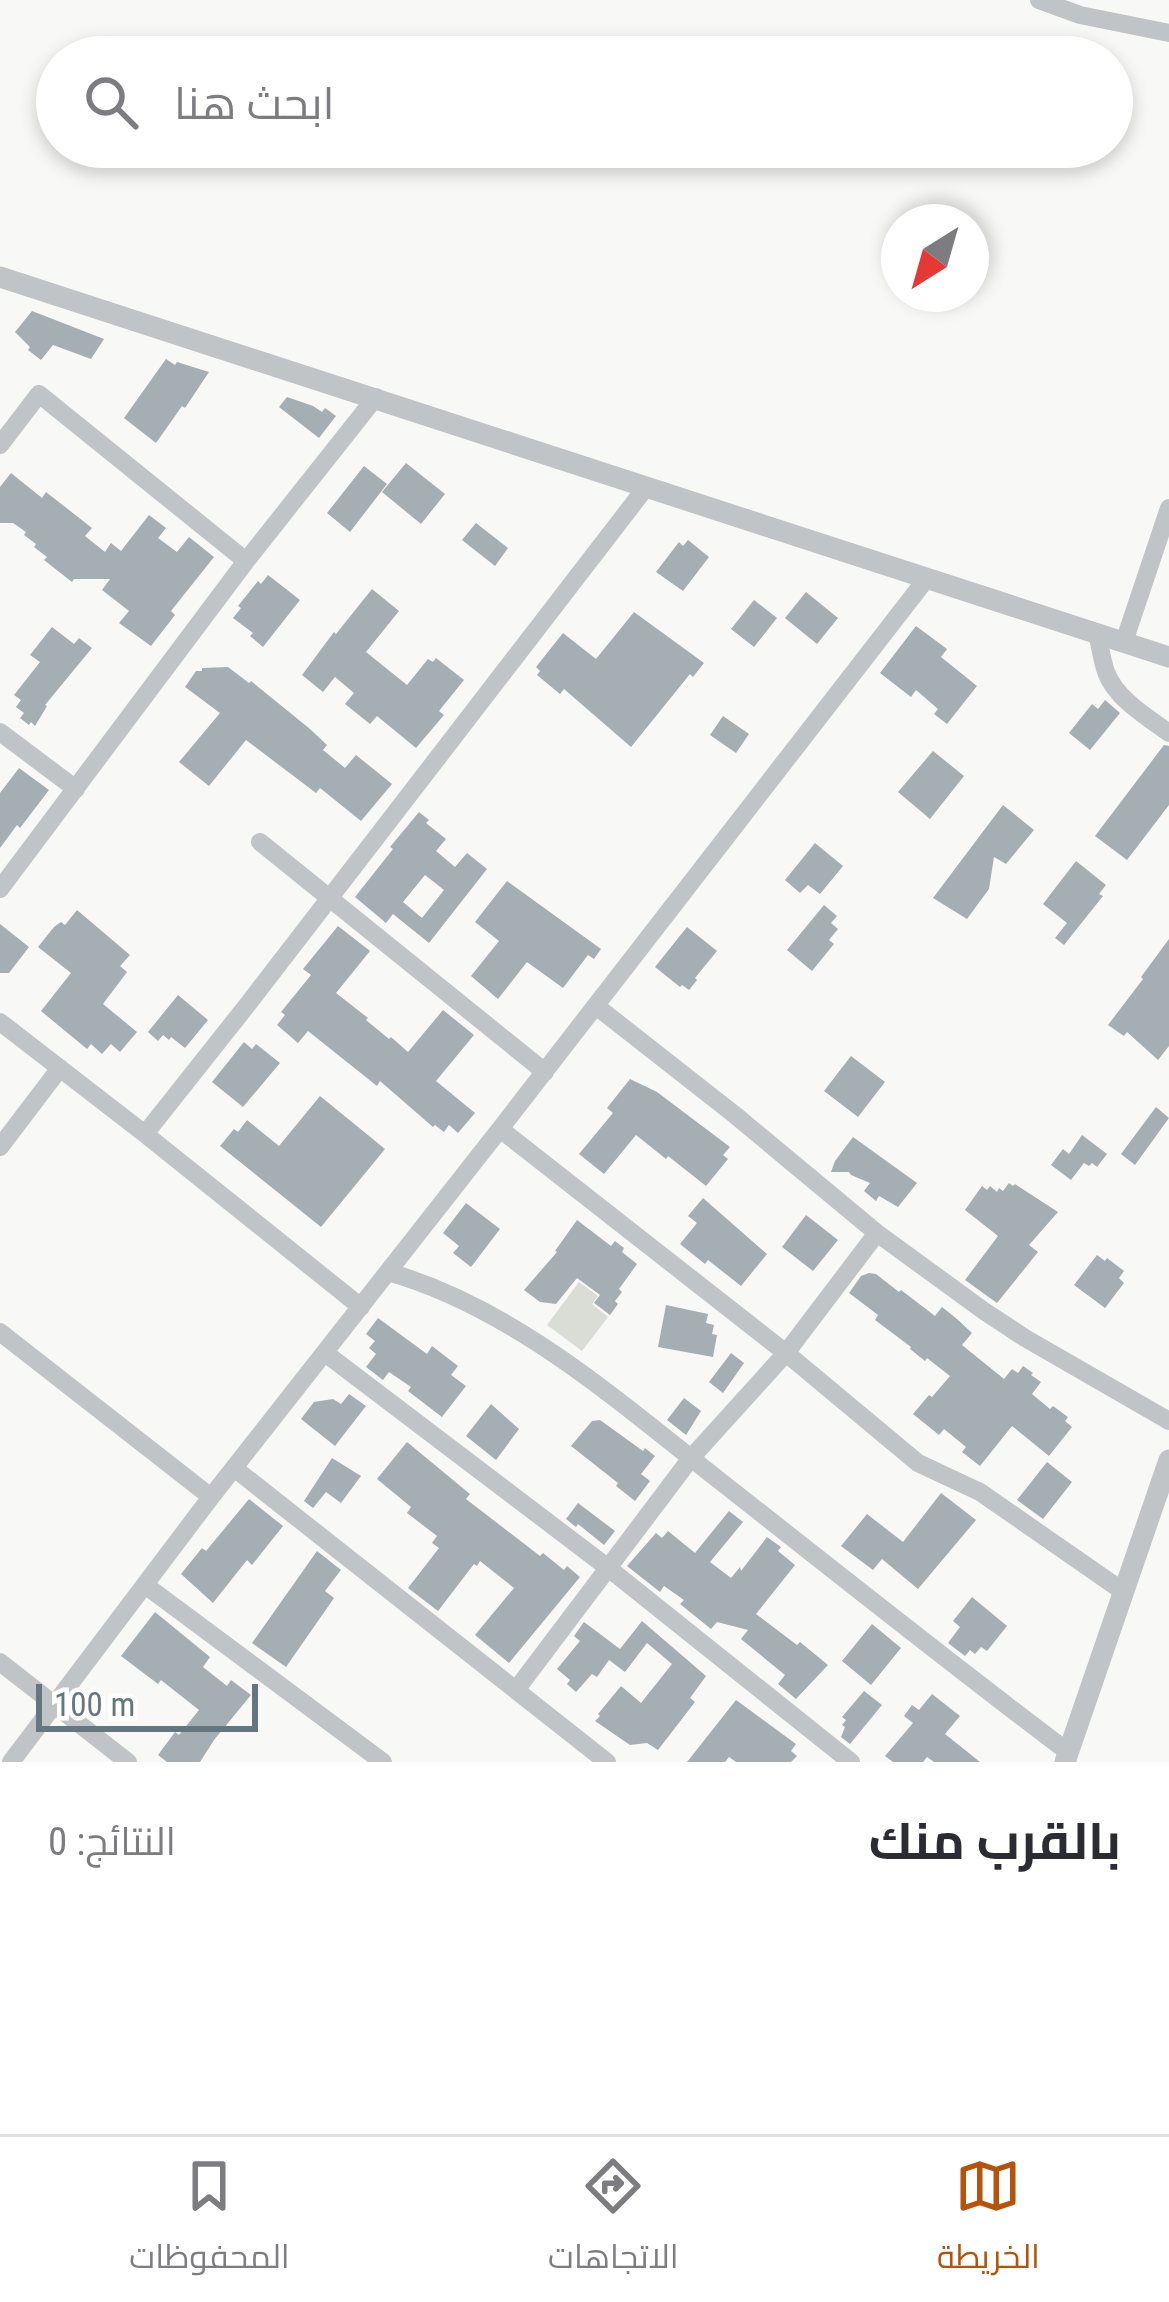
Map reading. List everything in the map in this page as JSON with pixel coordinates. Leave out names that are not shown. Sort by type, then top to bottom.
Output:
[{"type":"street","points":[[1039,0],[1094,19],[1169,32]]},
{"type":"street","points":[[0,277],[1169,657]]},
{"type":"street","points":[[0,446],[39,394],[246,561]]},
{"type":"street","points":[[0,889],[246,561],[376,397]]},
{"type":"street","points":[[145,1134],[647,486]]},
{"type":"street","points":[[1124,642],[1169,508]]},
{"type":"street","points":[[11,1762],[211,1497],[927,578]]},
{"type":"street","points":[[1097,633],[1106,674],[1115,688],[1169,734]]},
{"type":"street","points":[[0,732],[76,789]]},
{"type":"street","points":[[260,842],[544,1072]]},
{"type":"street","points":[[596,1006],[877,1232],[1025,1338],[1169,1421]]},
{"type":"street","points":[[0,1022],[361,1307]]},
{"type":"street","points":[[0,1147],[60,1068]]},
{"type":"street","points":[[500,1129],[918,1463],[980,1492],[1124,1592]]},
{"type":"street","points":[[516,1690],[691,1458],[786,1353],[877,1232]]},
{"type":"street","points":[[388,1272],[426,1283],[500,1321],[593,1382],[1066,1757],[1169,1460]]},
{"type":"street","points":[[0,1332],[211,1497]]},
{"type":"street","points":[[325,1352],[851,1762]]},
{"type":"street","points":[[234,1468],[607,1762]]},
{"type":"street","points":[[145,1585],[383,1762]]},
{"type":"street","points":[[0,1662],[128,1762]]},
{"type":"shaded area","points":[[579,1282],[598,1296],[592,1304],[608,1317],[582,1351],[547,1325]]},
{"type":"building","points":[[32,311],[104,339],[91,359],[53,345],[41,360],[15,332]]},
{"type":"building","points":[[166,359],[209,372],[156,443],[124,418]]},
{"type":"building","points":[[287,397],[336,416],[319,438],[279,407]]},
{"type":"building","points":[[406,463],[445,494],[421,524],[382,492]]},
{"type":"building","points":[[364,466],[387,484],[350,532],[327,513]]},
{"type":"building","points":[[11,473],[42,498],[46,492],[92,528],[85,536],[105,552],[111,543],[121,551],[149,515],[166,528],[158,538],[177,552],[189,537],[214,557],[171,611],[175,615],[151,646],[119,623],[129,611],[102,590],[110,579],[72,582],[44,560],[47,557],[26,532],[13,523],[0,523],[0,487]]},
{"type":"building","points":[[476,523],[508,548],[495,566],[462,540]]},
{"type":"building","points":[[688,540],[709,557],[683,591],[656,572],[679,542],[683,546]]},
{"type":"building","points":[[268,575],[300,600],[263,647],[233,618],[258,581],[261,584]]},
{"type":"building","points":[[372,589],[399,611],[366,652],[407,685],[428,659],[436,658],[464,680],[439,711],[444,715],[416,748],[377,716],[370,724],[345,704],[354,693],[335,677],[323,692],[302,675]]},
{"type":"building","points":[[806,592],[838,618],[817,644],[785,618]]},
{"type":"building","points":[[754,600],[777,618],[754,647],[731,629]]},
{"type":"building","points":[[634,612],[704,663],[631,747],[564,689],[560,694],[537,675],[536,667],[563,633],[596,659]]},
{"type":"building","points":[[916,626],[947,649],[941,657],[977,686],[947,724],[916,690],[911,697],[880,673]]},
{"type":"building","points":[[52,627],[74,644],[79,638],[92,648],[45,705],[35,726],[29,725],[20,718],[24,713],[16,707],[21,700],[14,695],[40,662],[30,655]]},
{"type":"building","points":[[228,667],[310,729],[327,745],[323,750],[345,768],[356,755],[392,784],[361,821],[246,740],[209,786],[179,762],[220,713],[185,687],[202,668]]},
{"type":"building","points":[[1105,700],[1120,713],[1090,750],[1069,733],[1092,704],[1098,709]]},
{"type":"building","points":[[723,716],[749,734],[736,753],[710,735]]},
{"type":"building","points":[[1164,745],[1169,746],[1169,805],[1127,860],[1095,836]]},
{"type":"building","points":[[933,751],[964,776],[930,819],[898,792]]},
{"type":"building","points":[[19,768],[49,790],[0,848],[0,793]]},
{"type":"building","points":[[1003,805],[1034,830],[1006,864],[994,857],[989,889],[967,919],[933,898]]},
{"type":"building","points":[[419,812],[446,839],[436,851],[455,867],[467,853],[487,869],[429,943],[393,914],[386,923],[355,897],[393,849],[390,847]],"holes":[[[425,875],[444,890],[422,918],[403,902]]]},
{"type":"building","points":[[815,843],[843,866],[820,894],[808,885],[800,893],[785,880]]},
{"type":"building","points":[[1076,861],[1106,885],[1099,894],[1103,896],[1064,945],[1055,938],[1067,923],[1043,904]]},
{"type":"building","points":[[507,881],[601,949],[594,959],[588,955],[563,988],[527,962],[498,999],[471,976],[499,941],[475,922]]},
{"type":"building","points":[[824,905],[837,916],[831,923],[838,929],[829,940],[834,944],[812,971],[787,950]]},
{"type":"building","points":[[77,910],[130,955],[120,966],[127,972],[103,1004],[137,1032],[120,1052],[111,1044],[102,1054],[91,1044],[87,1049],[41,1011],[71,973],[38,947]]},
{"type":"building","points":[[0,924],[29,947],[9,973],[0,973]]},
{"type":"building","points":[[338,926],[370,951],[336,993],[389,1039],[408,1052],[443,1010],[474,1035],[436,1081],[475,1113],[458,1133],[449,1125],[444,1132],[433,1127],[380,1081],[377,1086],[308,1031],[298,1043],[277,1025],[285,1015],[281,1012],[311,975],[303,969]]},
{"type":"building","points":[[687,927],[717,951],[689,990],[655,967]]},
{"type":"building","points":[[1169,939],[1169,1046],[1158,1060],[1127,1032],[1124,1036],[1108,1025]]},
{"type":"building","points":[[178,995],[208,1020],[185,1048],[171,1037],[163,1035],[158,1041],[148,1032]]},
{"type":"building","points":[[244,1042],[252,1049],[256,1044],[280,1063],[243,1107],[212,1082]]},
{"type":"building","points":[[851,1056],[885,1082],[858,1117],[824,1091]]},
{"type":"building","points":[[630,1079],[657,1092],[730,1147],[723,1155],[728,1159],[706,1186],[636,1135],[604,1174],[579,1154],[613,1113],[607,1108]]},
{"type":"building","points":[[320,1096],[385,1149],[321,1227],[220,1146],[247,1120],[279,1146]]},
{"type":"building","points":[[1156,1107],[1169,1118],[1135,1165],[1121,1154]]},
{"type":"building","points":[[1082,1135],[1107,1154],[1097,1167],[1084,1163],[1071,1180],[1051,1165],[1063,1149],[1069,1154]]},
{"type":"building","points":[[853,1137],[917,1183],[898,1207],[879,1196],[876,1201],[864,1191],[870,1183],[849,1172],[831,1172]]},
{"type":"building","points":[[1009,1183],[1058,1212],[1029,1245],[1038,1252],[997,1303],[965,1280],[998,1236],[965,1210],[982,1186],[997,1192]]},
{"type":"building","points":[[703,1198],[767,1254],[741,1286],[680,1244],[697,1223],[688,1216]]},
{"type":"building","points":[[466,1203],[500,1229],[471,1267],[453,1253],[459,1246],[443,1233]]},
{"type":"building","points":[[806,1215],[838,1240],[813,1271],[782,1247]]},
{"type":"building","points":[[577,1220],[611,1246],[615,1241],[637,1264],[619,1289],[618,1304],[610,1315],[594,1303],[600,1295],[577,1278],[556,1304],[540,1302],[524,1290]]},
{"type":"building","points":[[1097,1255],[1124,1271],[1119,1278],[1124,1283],[1105,1308],[1074,1285]]},
{"type":"building","points":[[869,1273],[935,1316],[942,1307],[972,1333],[962,1345],[1004,1379],[1012,1369],[1018,1373],[1023,1366],[1033,1373],[1041,1382],[1032,1394],[1068,1417],[1065,1421],[1072,1427],[1049,1456],[1012,1426],[980,1466],[944,1429],[939,1435],[913,1414],[950,1376],[910,1349],[849,1293]]},
{"type":"building","points":[[666,1305],[708,1314],[706,1323],[714,1325],[712,1334],[717,1335],[713,1357],[658,1347]]},
{"type":"building","points":[[378,1318],[427,1354],[432,1346],[458,1366],[451,1375],[466,1386],[442,1417],[389,1372],[383,1380],[366,1367],[376,1354],[369,1348],[375,1341],[366,1334]]},
{"type":"building","points":[[731,1353],[744,1363],[723,1393],[709,1382]]},
{"type":"building","points":[[349,1394],[366,1406],[335,1446],[301,1419],[314,1402],[333,1399],[341,1404]]},
{"type":"building","points":[[684,1398],[701,1411],[686,1435],[667,1420]]},
{"type":"building","points":[[491,1404],[519,1429],[496,1460],[466,1436]]},
{"type":"building","points":[[600,1420],[655,1456],[641,1474],[650,1481],[635,1501],[571,1446],[592,1421]]},
{"type":"building","points":[[407,1442],[470,1494],[466,1499],[540,1556],[543,1553],[580,1577],[509,1663],[475,1635],[514,1588],[480,1561],[438,1611],[408,1588],[439,1548],[432,1543],[437,1536],[407,1513],[411,1507],[377,1479]]},
{"type":"building","points":[[332,1458],[361,1476],[341,1503],[326,1492],[313,1508],[304,1501]]},
{"type":"building","points":[[1047,1462],[1072,1482],[1043,1519],[1017,1500]]},
{"type":"building","points":[[941,1493],[976,1520],[918,1589],[882,1559],[873,1570],[841,1546],[867,1514],[903,1542]]},
{"type":"building","points":[[249,1499],[283,1526],[252,1565],[247,1560],[213,1603],[181,1574]]},
{"type":"building","points":[[578,1503],[615,1531],[604,1545],[566,1519]]},
{"type":"building","points":[[729,1511],[743,1522],[710,1562],[731,1578],[767,1537],[795,1565],[756,1614],[828,1665],[796,1699],[778,1684],[785,1675],[741,1639],[748,1630],[717,1622],[711,1629],[680,1604],[684,1600],[664,1586],[660,1592],[627,1566],[656,1533],[662,1538],[668,1531],[695,1553]]},
{"type":"building","points":[[317,1551],[341,1570],[325,1591],[334,1598],[286,1667],[252,1643]]},
{"type":"building","points":[[972,1597],[1007,1626],[987,1651],[981,1647],[965,1656],[948,1643],[960,1627],[953,1621]]},
{"type":"building","points":[[155,1612],[210,1657],[203,1667],[227,1686],[231,1680],[251,1695],[200,1762],[167,1762],[158,1755],[199,1710],[121,1656]]},
{"type":"building","points":[[642,1621],[706,1676],[690,1698],[695,1702],[658,1750],[647,1743],[630,1745],[595,1721],[621,1686],[641,1703],[672,1664],[647,1643],[625,1672],[609,1660],[597,1677],[592,1674],[576,1692],[557,1669],[580,1641],[574,1636],[584,1622],[620,1649]]},
{"type":"building","points":[[872,1624],[901,1648],[871,1685],[842,1661]]},
{"type":"building","points":[[864,1691],[882,1705],[850,1744],[841,1737],[846,1720],[842,1717]]},
{"type":"building","points":[[932,1694],[960,1716],[945,1734],[980,1762],[934,1762],[927,1757],[923,1762],[893,1762],[885,1756],[913,1723],[904,1716],[912,1705],[919,1710]]},
{"type":"building","points":[[736,1700],[796,1744],[791,1751],[797,1756],[791,1762],[736,1762],[729,1757],[725,1762],[687,1762]]}]
